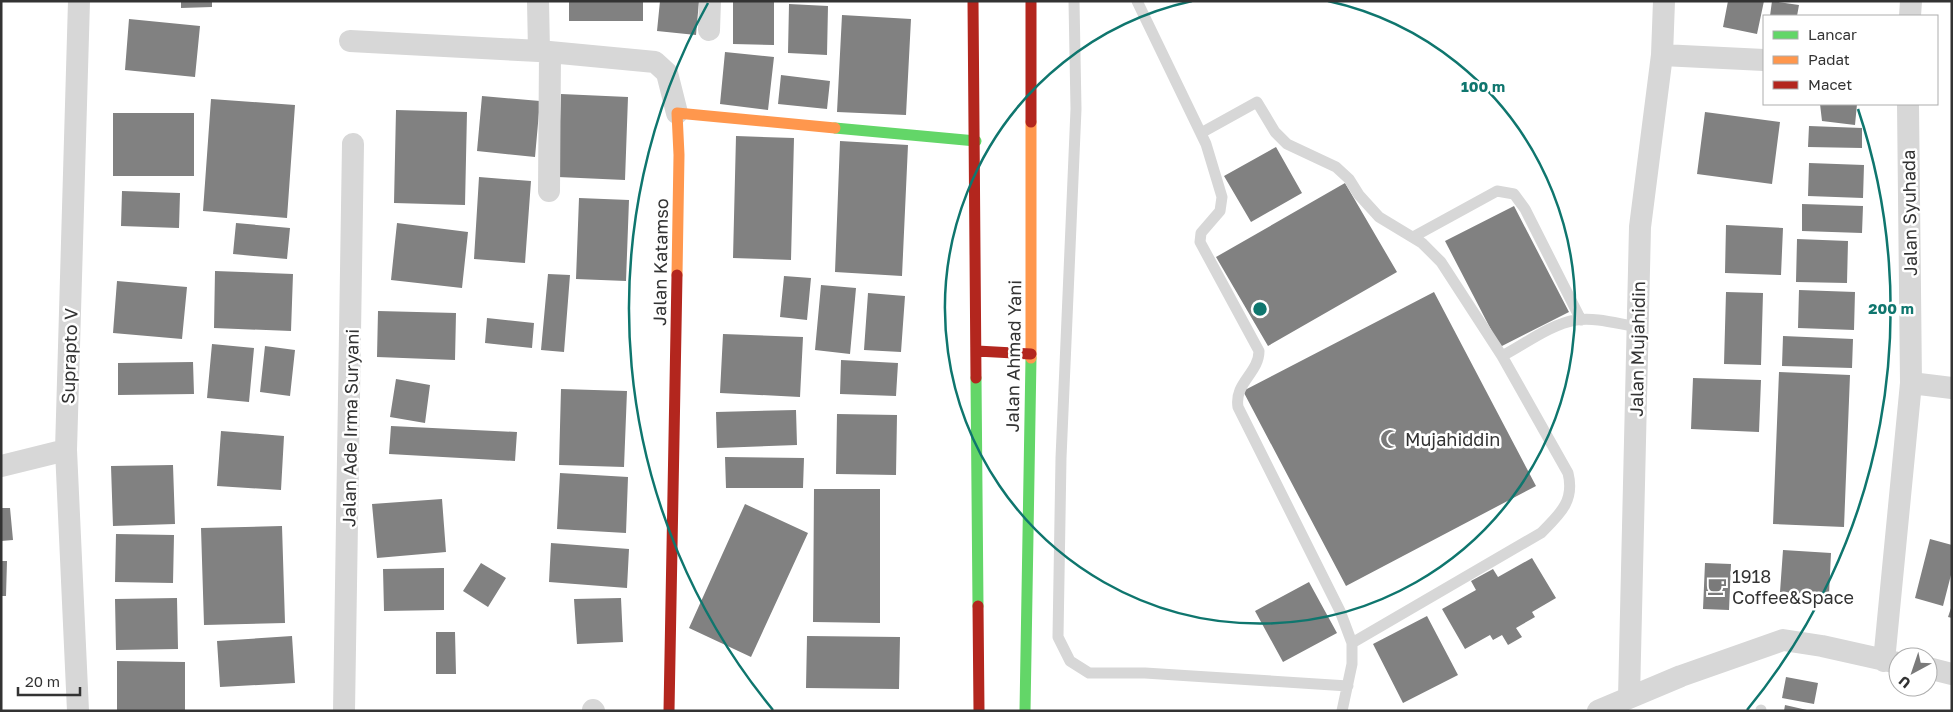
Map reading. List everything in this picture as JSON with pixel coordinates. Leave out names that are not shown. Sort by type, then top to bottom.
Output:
[{"type":"main road","name":"Jalan Ahmad Yani","points":[[973,1],[976,141],[980,711]]},
{"type":"main road","name":"Jalan Ahmad Yani","points":[[1025,711],[1031,354],[1031,1]]},
{"type":"main road","points":[[677,114],[976,141]]},
{"type":"main road","name":"Jalan Katamso","points":[[669,711],[679,165],[677,114]]},
{"type":"main road","points":[[977,351],[1031,354]]},
{"type":"street","name":"Suprapto V","points":[[78,711],[66,450],[79,1]]},
{"type":"street","points":[[538,1],[544,52],[549,191]]},
{"type":"street","points":[[709,30],[710,1]]},
{"type":"street","name":"Jalan Mujahidin","points":[[1630,704],[1640,227],[1662,56],[1664,1]]},
{"type":"street","points":[[1910,15],[1911,1]]},
{"type":"street","points":[[350,41],[544,52],[649,61],[660,64],[668,73],[677,114]]},
{"type":"street","points":[[1662,56],[1763,60]]},
{"type":"street","name":"Jalan Syuhada","points":[[1892,647],[1911,383],[1908,105]]},
{"type":"street","name":"Jalan Ade Irma Suryani","points":[[344,711],[353,144]]},
{"type":"street","points":[[1911,383],[1952,388]]},
{"type":"street","points":[[1,466],[66,450]]},
{"type":"street","points":[[1598,711],[1630,704],[1681,676],[1783,640],[1822,646],[1888,661]]},
{"type":"street","points":[[1938,670],[1952,674]]},
{"type":"lane","points":[[1074,1],[1076,109],[1061,458],[1058,637],[1062,649],[1070,661],[1089,673],[1145,673],[1348,686]]},
{"type":"lane","points":[[1137,1],[1201,134],[1222,202],[1220,211],[1201,233],[1200,242],[1259,351],[1256,366],[1241,386],[1237,398],[1238,407],[1340,611],[1352,643],[1352,664],[1342,711]]},
{"type":"lane","points":[[1201,134],[1257,102],[1275,132],[1287,144],[1336,167],[1349,179],[1359,195],[1379,217],[1413,237],[1432,251],[1502,356],[1568,473],[1571,494],[1564,506],[1541,533],[1352,643]]},
{"type":"lane","points":[[1413,237],[1497,191],[1514,194],[1526,209],[1581,320]]},
{"type":"lane","points":[[1502,356],[1561,325],[1581,320],[1638,327]]},
{"type":"building","points":[[181,1],[212,1],[212,7],[181,8]]},
{"type":"building","points":[[569,1],[643,1],[643,21],[569,21]]},
{"type":"building","points":[[660,1],[699,1],[696,35],[657,31]]},
{"type":"building","points":[[733,1],[774,1],[774,45],[733,44]]},
{"type":"building","points":[[1728,1],[1764,1],[1757,34],[1723,27]]},
{"type":"building","points":[[1772,1],[1799,5],[1797,15],[1770,15]]},
{"type":"building","points":[[789,4],[828,6],[827,55],[788,53]]},
{"type":"building","points":[[842,15],[911,19],[906,115],[837,112]]},
{"type":"building","points":[[129,19],[200,26],[195,77],[125,70]]},
{"type":"building","points":[[725,52],[774,57],[768,110],[720,104]]},
{"type":"building","points":[[781,75],[830,81],[827,109],[778,104]]},
{"type":"building","points":[[561,94],[628,97],[625,180],[558,177]]},
{"type":"building","points":[[482,96],[540,101],[535,157],[477,151]]},
{"type":"building","points":[[211,99],[295,105],[287,218],[203,211]]},
{"type":"building","points":[[1820,105],[1857,105],[1855,125],[1822,121]]},
{"type":"building","points":[[396,110],[467,112],[465,205],[394,203]]},
{"type":"building","points":[[1705,112],[1780,122],[1772,184],[1697,174]]},
{"type":"building","points":[[113,113],[194,113],[194,176],[113,176]]},
{"type":"building","points":[[1809,126],[1862,128],[1862,148],[1808,147]]},
{"type":"building","points":[[736,136],[794,138],[791,260],[733,258]]},
{"type":"building","points":[[840,141],[908,145],[902,276],[835,272]]},
{"type":"building","points":[[1276,147],[1302,193],[1251,222],[1224,176]]},
{"type":"building","points":[[1809,163],[1864,165],[1863,198],[1808,196]]},
{"type":"building","points":[[479,177],[531,181],[525,263],[474,259]]},
{"type":"building","points":[[1345,183],[1397,272],[1268,346],[1216,257]]},
{"type":"building","points":[[122,191],[180,193],[179,228],[121,226]]},
{"type":"building","points":[[579,198],[629,200],[626,281],[576,279]]},
{"type":"building","points":[[1802,204],[1863,206],[1862,233],[1802,231]]},
{"type":"building","points":[[1514,206],[1569,312],[1500,347],[1445,241]]},
{"type":"building","points":[[236,223],[290,228],[287,259],[233,254]]},
{"type":"building","points":[[397,223],[468,232],[462,288],[391,280]]},
{"type":"building","points":[[1726,225],[1783,228],[1781,275],[1725,273]]},
{"type":"building","points":[[1797,239],[1848,241],[1847,283],[1796,282]]},
{"type":"building","points":[[215,271],[293,274],[291,331],[214,328]]},
{"type":"building","points":[[548,274],[570,275],[564,352],[541,350]]},
{"type":"building","points":[[784,276],[811,278],[807,320],[780,317]]},
{"type":"building","points":[[117,281],[187,287],[182,339],[113,333]]},
{"type":"building","points":[[821,285],[856,288],[850,354],[815,350]]},
{"type":"building","points":[[1799,290],[1855,292],[1854,330],[1798,328]]},
{"type":"building","name":"Mujahiddin","points":[[1434,292],[1536,486],[1346,586],[1243,391]]},
{"type":"building","points":[[1726,292],[1763,293],[1761,365],[1724,364]]},
{"type":"building","points":[[868,293],[905,296],[901,352],[864,350]]},
{"type":"building","points":[[378,311],[456,313],[455,360],[377,357]]},
{"type":"building","points":[[487,318],[534,323],[532,348],[485,343]]},
{"type":"building","points":[[723,334],[803,337],[800,397],[720,393]]},
{"type":"building","points":[[1783,336],[1853,339],[1852,368],[1782,366]]},
{"type":"building","points":[[212,344],[254,348],[249,402],[207,398]]},
{"type":"building","points":[[265,346],[295,350],[290,396],[260,392]]},
{"type":"building","points":[[841,360],[898,363],[896,396],[840,394]]},
{"type":"building","points":[[193,362],[194,394],[118,395],[118,363]]},
{"type":"building","points":[[1779,372],[1850,375],[1844,527],[1773,524]]},
{"type":"building","points":[[1693,378],[1761,380],[1759,432],[1691,429]]},
{"type":"building","points":[[396,379],[430,385],[425,423],[390,417]]},
{"type":"building","points":[[561,389],[627,391],[624,467],[559,465]]},
{"type":"building","points":[[796,410],[797,445],[717,448],[716,412]]},
{"type":"building","points":[[837,414],[897,415],[896,475],[836,474]]},
{"type":"building","points":[[391,426],[517,432],[515,461],[389,454]]},
{"type":"building","points":[[221,431],[284,436],[281,490],[217,486]]},
{"type":"building","points":[[725,457],[804,458],[803,488],[726,488]]},
{"type":"building","points":[[173,465],[175,524],[113,526],[111,466]]},
{"type":"building","points":[[560,473],[628,477],[626,533],[557,529]]},
{"type":"building","points":[[814,489],[880,489],[880,623],[813,622]]},
{"type":"building","points":[[442,499],[446,552],[377,558],[372,504]]},
{"type":"building","points":[[745,504],[808,533],[751,657],[689,628]]},
{"type":"building","points":[[1,508],[10,508],[13,540],[1,541]]},
{"type":"building","points":[[282,526],[285,623],[204,625],[201,528]]},
{"type":"building","points":[[116,534],[174,535],[173,583],[115,582]]},
{"type":"building","points":[[1930,539],[1952,545],[1952,571],[1943,606],[1915,598]]},
{"type":"building","points":[[551,543],[629,549],[627,588],[549,582]]},
{"type":"building","points":[[1783,550],[1831,553],[1829,595],[1780,592]]},
{"type":"building","points":[[1532,558],[1556,598],[1532,612],[1535,617],[1516,628],[1522,637],[1508,645],[1502,635],[1493,640],[1490,635],[1465,649],[1442,609],[1476,590],[1471,581],[1493,569],[1498,577]]},
{"type":"building","points":[[1,561],[7,561],[6,596],[1,596]]},
{"type":"building","points":[[481,563],[506,578],[488,607],[463,591]]},
{"type":"building","name":"1918 Coffee&Space","points":[[1705,563],[1731,564],[1729,610],[1703,609]]},
{"type":"building","points":[[444,568],[444,610],[384,611],[383,569]]},
{"type":"building","points":[[1309,582],[1337,633],[1283,662],[1255,611]]},
{"type":"building","points":[[177,598],[178,649],[116,650],[115,599]]},
{"type":"building","points":[[621,598],[623,642],[577,644],[574,599]]},
{"type":"building","points":[[1952,605],[1952,618],[1948,617]]},
{"type":"building","points":[[1427,616],[1458,675],[1403,703],[1373,644]]},
{"type":"building","points":[[436,632],[455,632],[456,674],[436,674]]},
{"type":"building","points":[[292,636],[295,683],[220,687],[217,641]]},
{"type":"building","points":[[807,636],[900,637],[899,689],[806,688]]},
{"type":"building","points":[[117,661],[185,662],[185,711],[117,711]]},
{"type":"building","points":[[1786,677],[1818,683],[1814,704],[1782,698]]},
{"type":"building","points":[[1785,705],[1807,710],[1807,711],[1784,711]]},
{"type":"traffic: fast","points":[[835,128],[976,141]]},
{"type":"traffic: fast","points":[[1025,711],[1031,358]]},
{"type":"traffic: fast","points":[[976,378],[978,606]]},
{"type":"traffic: slow","points":[[677,275],[679,155],[677,113],[835,128]]},
{"type":"traffic: slow","points":[[1031,122],[1031,358]]},
{"type":"traffic: jam","points":[[973,1],[976,378]]},
{"type":"traffic: jam","points":[[1031,1],[1031,122]]},
{"type":"traffic: jam","points":[[669,711],[677,275]]},
{"type":"traffic: jam","points":[[977,351],[1031,354]]},
{"type":"traffic: jam","points":[[978,606],[979,711]]},
{"type":"place","name":"Mujahiddin","points":[[1390,439]]},
{"type":"place","name":"1918 Coffee&Space","points":[[1717,586]]}]
